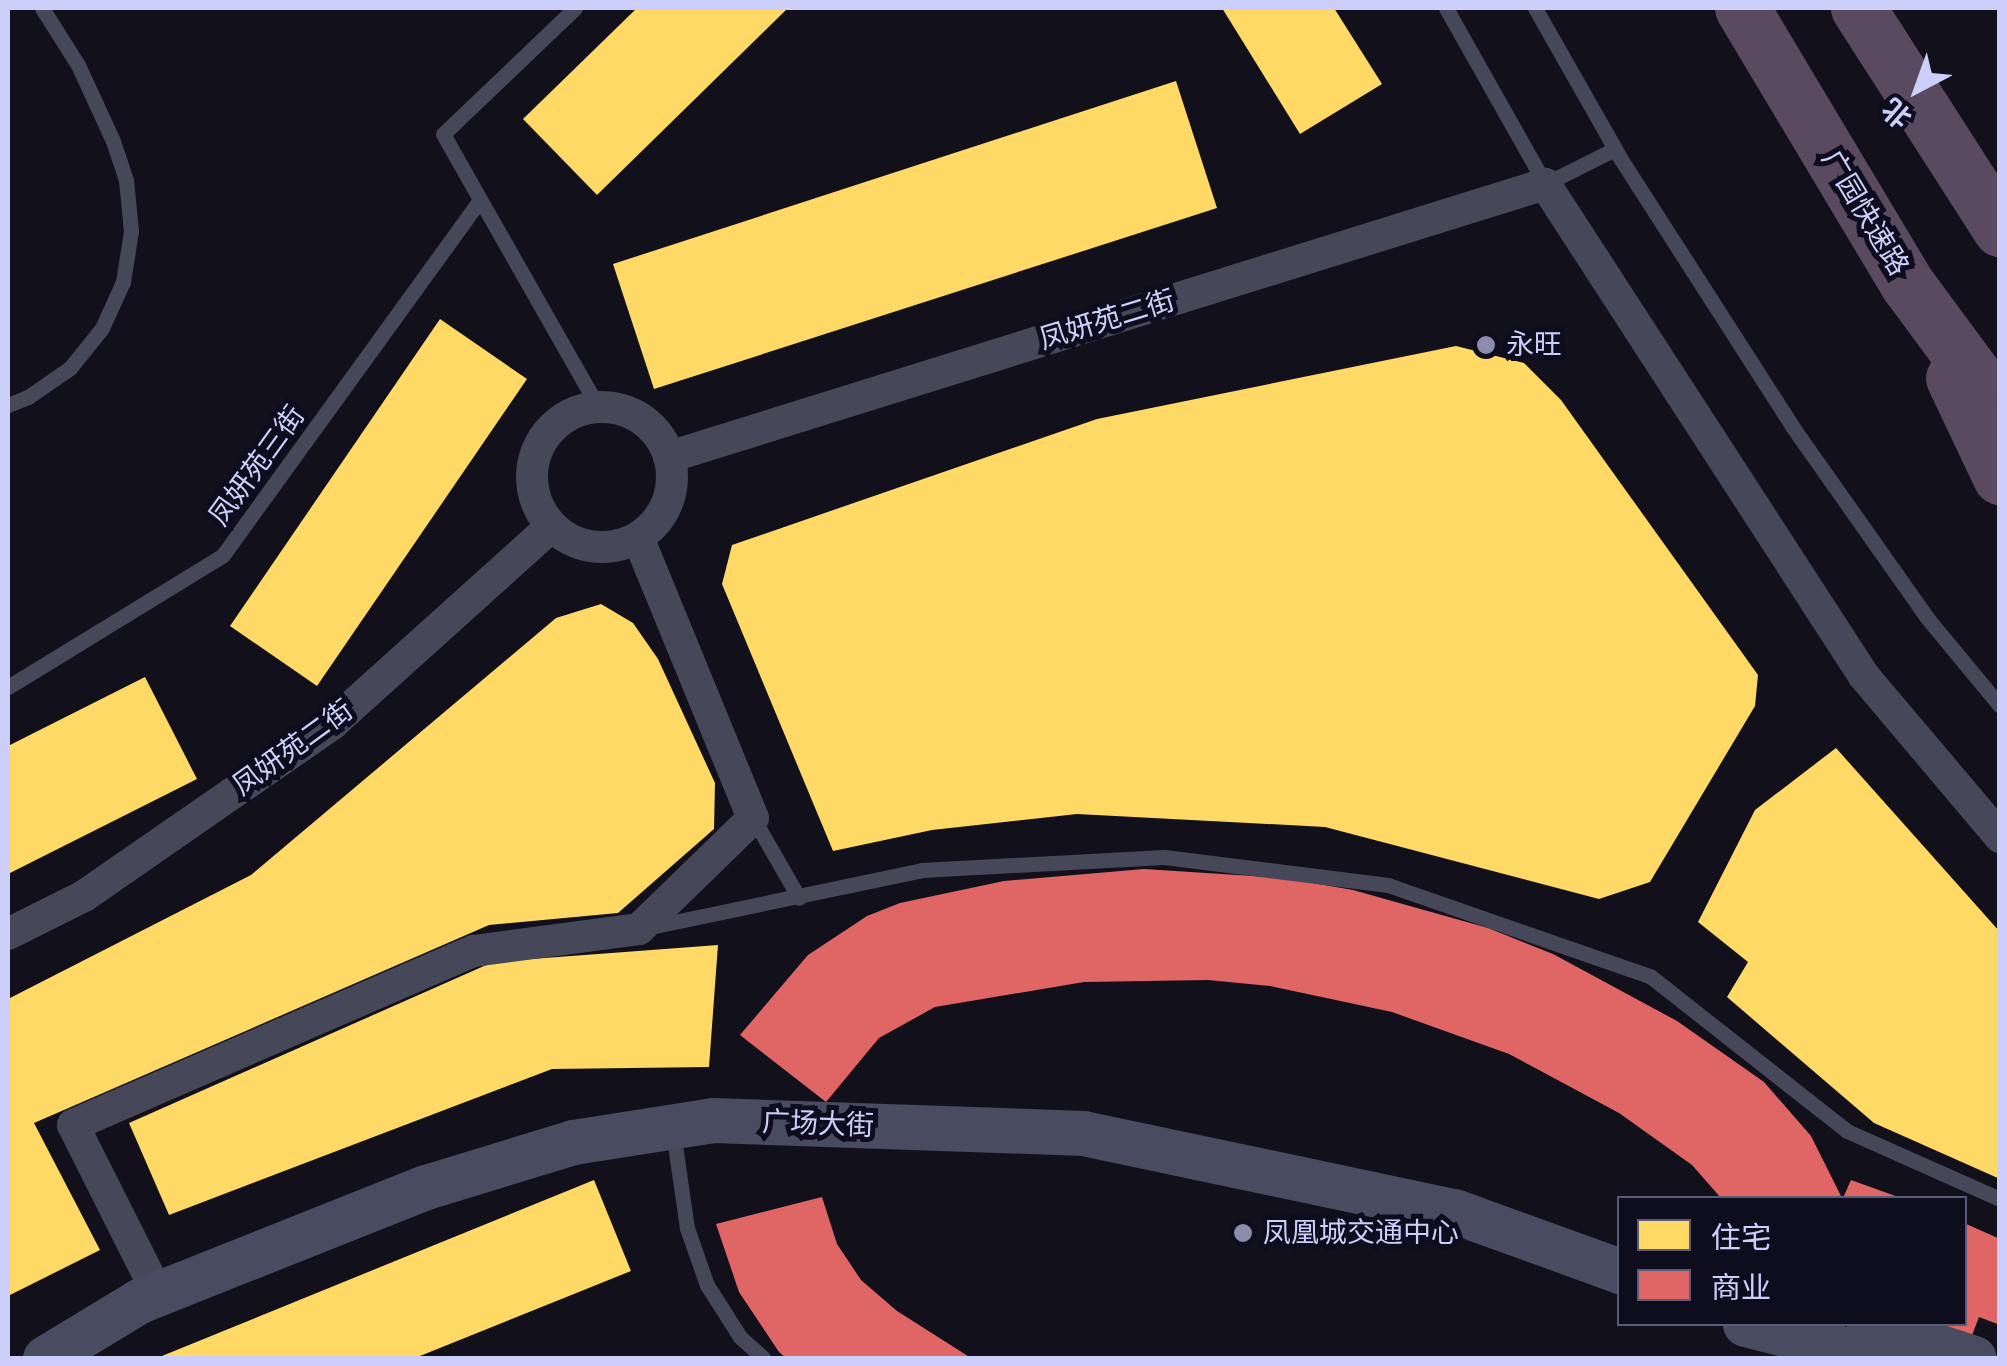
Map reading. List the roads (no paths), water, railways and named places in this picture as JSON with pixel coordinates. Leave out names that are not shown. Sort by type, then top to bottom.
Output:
[{"type":"highway","name":"广园快速路","points":[[1742,8],[1908,286],[2000,410]]},
{"type":"highway","points":[[1858,8],[2000,229]]},
{"type":"highway","points":[[1908,286],[2000,476]]},
{"type":"street","name":"凤妍苑二街","points":[[669,457],[1545,184]]},
{"type":"street","points":[[1545,184],[1864,676],[2000,837]]},
{"type":"street","points":[[598,407],[622,410],[642,420],[658,436],[669,457],[672,480],[667,503],[656,522],[638,538],[616,546],[593,546],[571,540],[552,526],[538,507],[532,485],[533,462],[542,440],[556,423],[576,412],[598,407]]},
{"type":"street","name":"凤妍苑二街","points":[[8,934],[84,896],[332,724],[552,526]]},
{"type":"street","points":[[158,1294],[73,1125],[474,951],[639,929],[753,818],[638,538]]},
{"type":"street","name":"广场大街","points":[[45,1358],[158,1294],[426,1188],[573,1142],[713,1120],[1083,1134],[1454,1210],[1617,1270]]},
{"type":"street","points":[[1753,1326],[1879,1358]]},
{"type":"street","points":[[1876,1326],[1974,1358]]},
{"type":"lane","points":[[8,405],[28,398],[70,368],[102,328],[123,282],[131,231],[126,180],[113,140],[78,65],[42,8]]},
{"type":"lane","points":[[575,8],[444,134],[598,407]]},
{"type":"lane","points":[[1446,8],[1545,184],[1615,150]]},
{"type":"lane","points":[[1535,8],[1615,150],[1794,429],[1928,619],[2000,706]]},
{"type":"lane","name":"凤妍苑三街","points":[[8,687],[223,555],[479,201]]},
{"type":"lane","points":[[753,818],[799,898]]},
{"type":"lane","points":[[639,929],[922,870],[1164,858],[1388,885],[1650,976],[1848,1131],[2000,1200]]},
{"type":"lane","points":[[672,1126],[687,1228],[707,1285],[740,1337],[763,1358]]},
{"type":"place","name":"永旺","points":[[1486,345]]},
{"type":"place","name":"凤凰城交通中心","points":[[1243,1233]]}]
